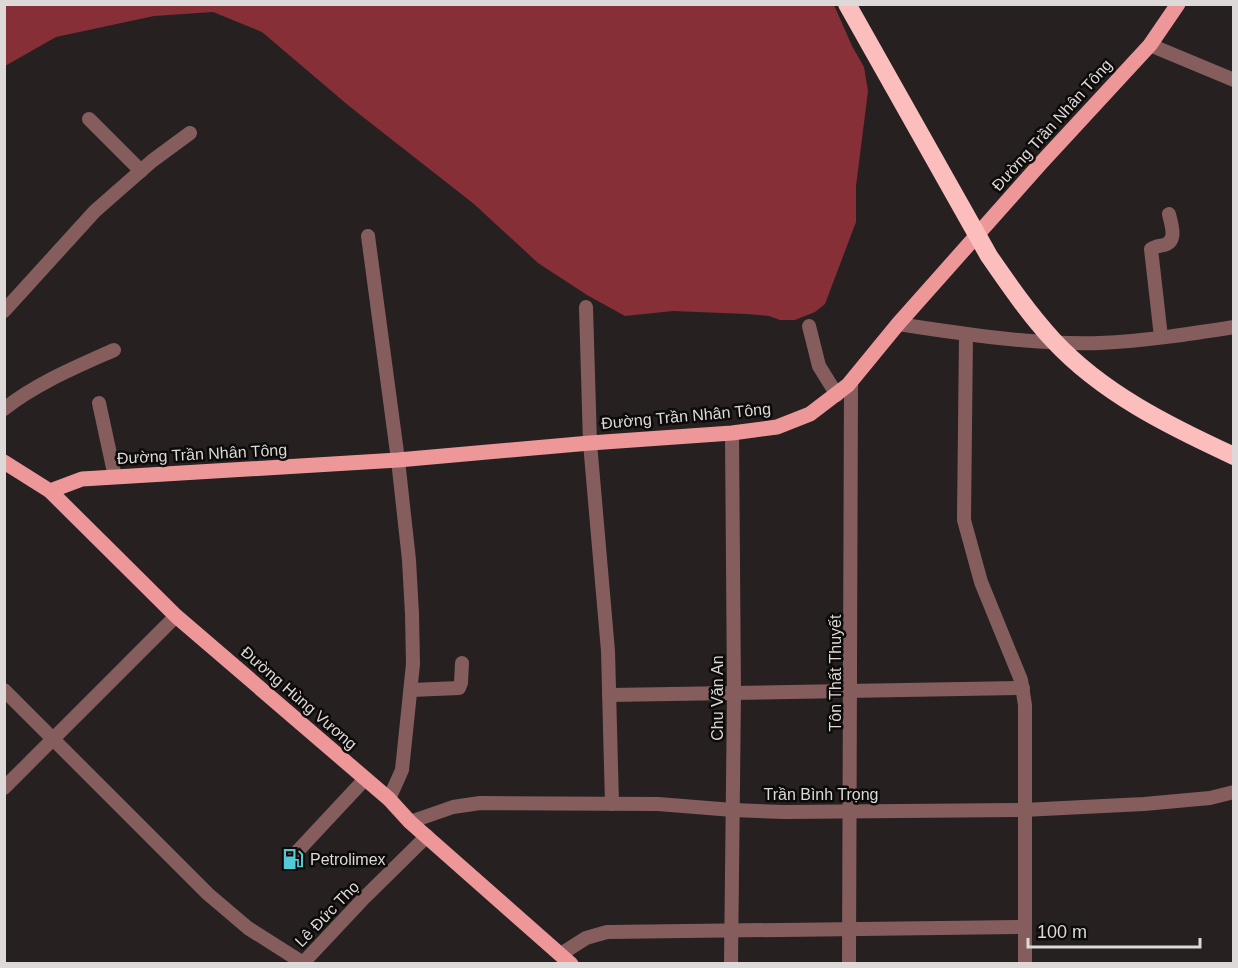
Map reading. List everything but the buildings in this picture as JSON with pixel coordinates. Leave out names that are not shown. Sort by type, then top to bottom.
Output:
[{"type":"highway","points":[[847,4],[977,235],[1016,296],[1054,341],[1125,400],[1233,456]]},
{"type":"main road","name":"Đường Trần Nhân Tông","points":[[50,491],[82,479],[398,460],[732,433],[777,427],[810,414],[851,382],[898,324],[1150,45],[1178,4]]},
{"type":"main road","name":"Đường Hùng Vương","points":[[6,465],[50,491],[176,616],[389,799],[410,822],[566,959]]},
{"type":"street","points":[[1150,45],[1233,80]]},
{"type":"street","points":[[89,119],[141,171]]},
{"type":"street","points":[[4,311],[95,211],[190,133]]},
{"type":"street","points":[[1161,337],[1151,249],[1172,240],[1173,232],[1169,214]]},
{"type":"street","points":[[368,236],[398,460],[409,560],[412,624],[411,690],[402,770],[389,799]]},
{"type":"street","points":[[586,307],[590,443],[606,619],[612,804]]},
{"type":"street","points":[[898,324],[966,334],[1101,343],[1233,327]]},
{"type":"street","points":[[809,326],[819,366],[837,395]]},
{"type":"street","points":[[966,334],[964,520],[981,582],[1023,688],[1026,729],[1023,810],[1025,963]]},
{"type":"street","points":[[4,409],[23,394],[114,350]]},
{"type":"street","name":"Tôn Thất Thuyết","points":[[849,963],[851,382]]},
{"type":"street","points":[[99,404],[115,477]]},
{"type":"street","name":"Chu Văn An","points":[[731,963],[734,694],[732,433]]},
{"type":"street","points":[[4,788],[176,616]]},
{"type":"street","points":[[411,690],[459,688],[462,663]]},
{"type":"street","points":[[609,695],[1023,688]]},
{"type":"street","points":[[4,690],[208,894],[248,928],[302,963]]},
{"type":"street","points":[[294,855],[365,779]]},
{"type":"street","name":"Trần Bình Trọng","points":[[410,822],[453,807],[480,803],[658,804],[733,810],[1023,810],[1144,804],[1210,798],[1233,792]]},
{"type":"street","name":"Lê Đức Thọ","points":[[302,963],[427,836]]},
{"type":"street","points":[[566,959],[586,938],[607,932],[1025,927]]},
{"type":"shaded area","points":[[5,4],[834,5],[864,67],[868,91],[856,186],[856,222],[825,304],[815,312],[795,320],[780,320],[769,316],[747,314],[673,311],[625,316],[587,295],[538,263],[474,204],[349,106],[262,32],[213,12],[154,16],[56,37],[5,66]]},
{"type":"place","name":"Petrolimex","points":[[293,859]]}]
